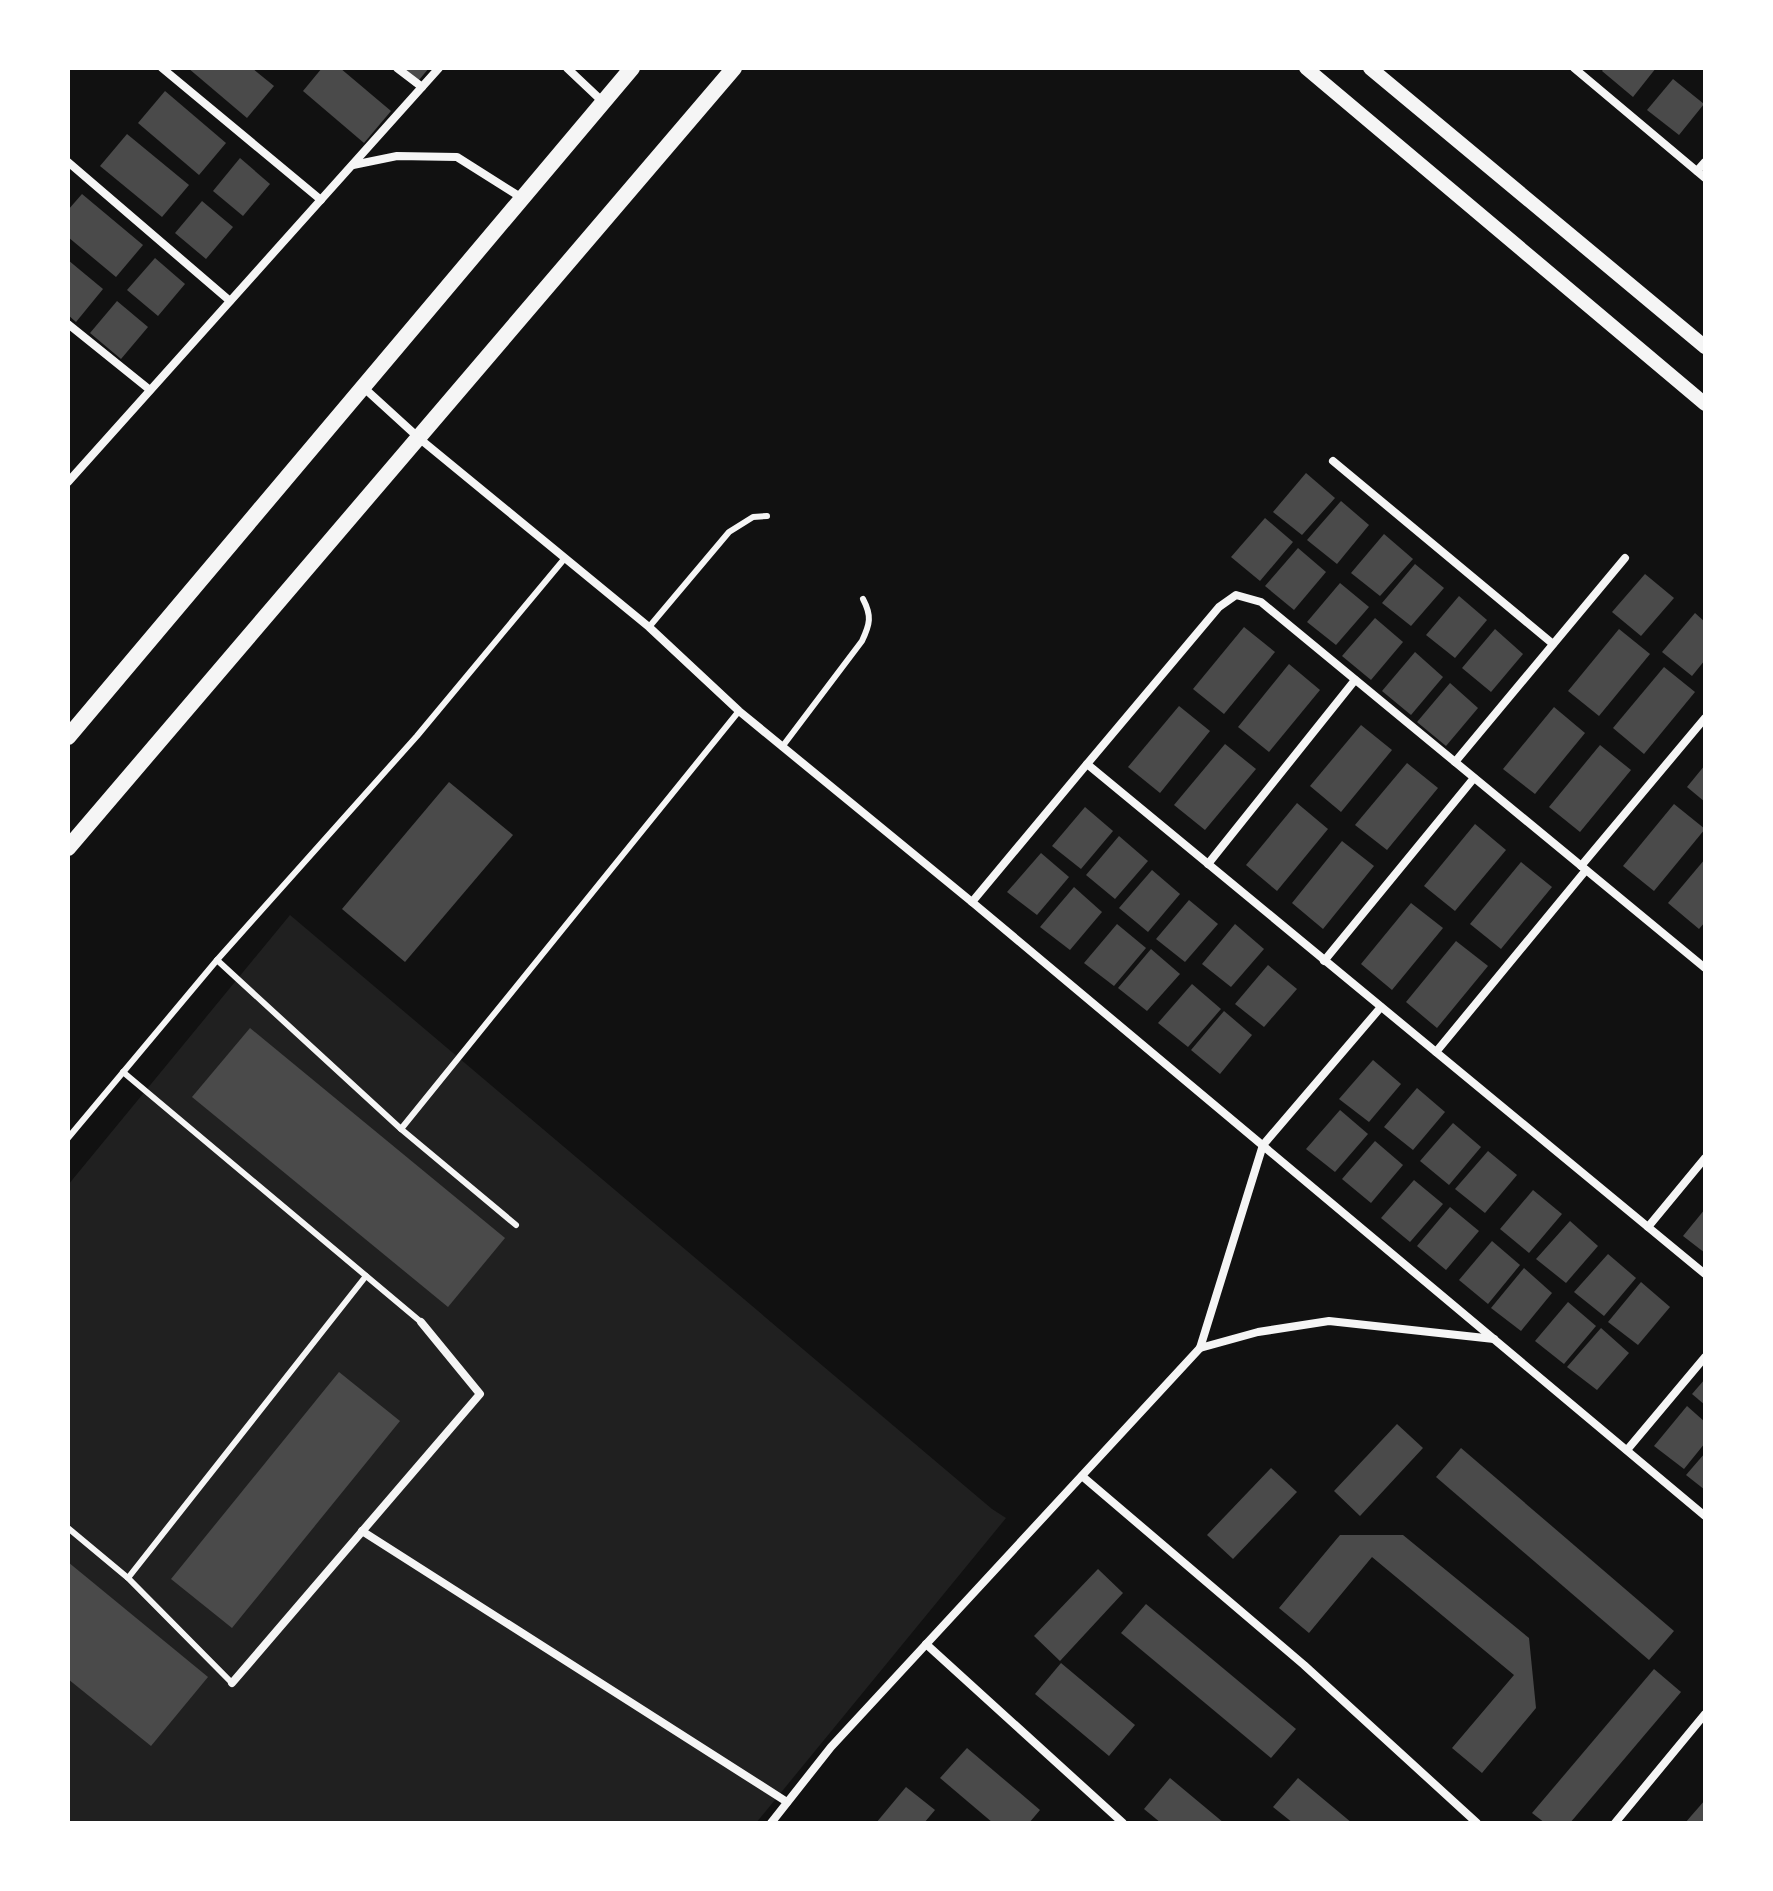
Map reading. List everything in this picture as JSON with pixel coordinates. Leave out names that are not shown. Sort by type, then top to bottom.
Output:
[{"type":"main road","points":[[68,737],[632,68]]},
{"type":"main road","points":[[68,848],[734,68]]},
{"type":"street","points":[[162,68],[321,200]]},
{"type":"street","points":[[397,68],[422,87]]},
{"type":"street","points":[[68,482],[439,68]]},
{"type":"street","points":[[567,68],[603,102]]},
{"type":"street","points":[[1306,68],[1705,404]]},
{"type":"street","points":[[1370,68],[1705,347]]},
{"type":"street","points":[[1574,68],[1705,178]]},
{"type":"street","points":[[1584,76],[1591,68]]},
{"type":"street","points":[[353,165],[397,156],[457,157],[522,198]]},
{"type":"street","points":[[68,162],[230,301]]},
{"type":"street","points":[[1697,171],[1705,162]]},
{"type":"street","points":[[68,324],[150,390]]},
{"type":"street","points":[[363,387],[420,439],[649,627],[739,711],[972,902],[1705,1516]]},
{"type":"street","points":[[1333,461],[1553,644]]},
{"type":"street","points":[[1455,762],[1625,558]]},
{"type":"street","points":[[972,902],[1219,607],[1236,595],[1261,602],[1703,963]]},
{"type":"street","points":[[1208,864],[1355,680]]},
{"type":"street","points":[[1436,1052],[1705,718]]},
{"type":"street","points":[[1087,764],[1705,1274]]},
{"type":"street","points":[[1324,961],[1474,778]]},
{"type":"street","points":[[771,1823],[831,1747],[1200,1348],[1263,1145],[1381,1007]]},
{"type":"street","points":[[1648,1227],[1705,1158]]},
{"type":"street","points":[[1200,1348],[1258,1332],[1329,1321],[1494,1339]]},
{"type":"street","points":[[232,1683],[480,1394],[421,1322]]},
{"type":"street","points":[[1627,1450],[1705,1357]]},
{"type":"street","points":[[1082,1476],[1304,1665],[1477,1823]]},
{"type":"street","points":[[362,1531],[787,1802]]},
{"type":"street","points":[[926,1644],[1123,1823]]},
{"type":"street","points":[[1615,1823],[1705,1714]]},
{"type":"lane","points":[[649,627],[729,532],[753,517],[767,516]]},
{"type":"lane","points":[[68,1138],[217,960],[417,736],[565,558]]},
{"type":"lane","points":[[782,747],[862,641],[869,626],[870,613],[863,599]]},
{"type":"lane","points":[[401,1129],[739,711]]},
{"type":"lane","points":[[217,960],[401,1129],[516,1225]]},
{"type":"lane","points":[[123,1072],[421,1322]]},
{"type":"lane","points":[[128,1578],[366,1276]]},
{"type":"lane","points":[[68,1528],[128,1578],[232,1683]]},
{"type":"shaded area","points":[[290,915],[1006,1518],[756,1823],[68,1823],[68,1185]]},
{"type":"building","points":[[188,68],[252,68],[274,86],[247,118]]},
{"type":"building","points":[[322,68],[340,68],[391,111],[364,143],[303,91]]},
{"type":"building","points":[[393,68],[429,68],[414,86]]},
{"type":"building","points":[[1604,68],[1656,68],[1633,97],[1602,71]]},
{"type":"building","points":[[1673,79],[1704,104],[1679,135],[1647,110]]},
{"type":"building","points":[[165,91],[226,143],[199,175],[138,123]]},
{"type":"building","points":[[127,134],[189,185],[162,217],[100,166]]},
{"type":"building","points":[[240,158],[270,184],[243,216],[213,191]]},
{"type":"building","points":[[82,194],[143,245],[116,277],[68,237],[68,210]]},
{"type":"building","points":[[202,201],[233,227],[206,259],[175,233]]},
{"type":"building","points":[[155,258],[185,284],[158,316],[127,290]]},
{"type":"building","points":[[68,260],[103,289],[76,322],[68,315]]},
{"type":"building","points":[[117,301],[148,327],[121,359],[90,333]]},
{"type":"building","points":[[1306,473],[1335,498],[1302,535],[1273,512]]},
{"type":"building","points":[[1341,501],[1369,525],[1337,564],[1307,540]]},
{"type":"building","points":[[1265,518],[1293,542],[1260,581],[1231,557]]},
{"type":"building","points":[[1384,534],[1413,559],[1380,596],[1351,573]]},
{"type":"building","points":[[1298,548],[1326,572],[1294,610],[1265,586]]},
{"type":"building","points":[[1415,564],[1444,588],[1411,626],[1382,603]]},
{"type":"building","points":[[1645,574],[1674,598],[1641,636],[1612,612]]},
{"type":"building","points":[[1340,583],[1369,607],[1336,645],[1307,622]]},
{"type":"building","points":[[1459,596],[1487,620],[1455,658],[1426,635]]},
{"type":"building","points":[[1695,613],[1705,622],[1705,660],[1692,676],[1662,652]]},
{"type":"building","points":[[1375,618],[1403,642],[1371,680],[1342,656]]},
{"type":"building","points":[[1244,627],[1275,652],[1224,714],[1193,689]]},
{"type":"building","points":[[1495,629],[1523,654],[1491,692],[1462,668]]},
{"type":"building","points":[[1619,629],[1650,654],[1599,716],[1568,691]]},
{"type":"building","points":[[1415,652],[1443,677],[1411,715],[1382,691]]},
{"type":"building","points":[[1289,664],[1320,690],[1269,752],[1238,727]]},
{"type":"building","points":[[1664,667],[1695,692],[1644,754],[1613,728]]},
{"type":"building","points":[[1450,683],[1478,708],[1446,746],[1417,722]]},
{"type":"building","points":[[1179,706],[1210,731],[1160,793],[1128,767]]},
{"type":"building","points":[[1554,707],[1585,733],[1535,794],[1503,769]]},
{"type":"building","points":[[1361,725],[1392,750],[1341,812],[1310,786]]},
{"type":"building","points":[[1225,744],[1256,769],[1205,830],[1174,805]]},
{"type":"building","points":[[1600,745],[1631,770],[1580,832],[1549,807]]},
{"type":"building","points":[[1407,763],[1438,788],[1387,850],[1355,825]]},
{"type":"building","points":[[1705,765],[1705,802],[1687,787]]},
{"type":"building","points":[[449,782],[513,835],[405,962],[342,909]]},
{"type":"building","points":[[1297,803],[1328,829],[1277,891],[1246,865]]},
{"type":"building","points":[[1674,804],[1705,829],[1654,891],[1623,866]]},
{"type":"building","points":[[1085,807],[1113,831],[1081,869],[1052,846]]},
{"type":"building","points":[[1475,824],[1506,850],[1455,911],[1424,886]]},
{"type":"building","points":[[1119,836],[1148,861],[1115,899],[1086,875]]},
{"type":"building","points":[[1342,841],[1374,866],[1323,929],[1292,903]]},
{"type":"building","points":[[1041,853],[1069,877],[1037,915],[1007,892]]},
{"type":"building","points":[[1705,859],[1705,922],[1699,929],[1668,903]]},
{"type":"building","points":[[1521,862],[1552,887],[1501,949],[1470,924]]},
{"type":"building","points":[[1152,870],[1180,894],[1148,932],[1119,908]]},
{"type":"building","points":[[1074,887],[1102,912],[1070,950],[1040,927]]},
{"type":"building","points":[[1189,900],[1218,924],[1185,962],[1156,939]]},
{"type":"building","points":[[1411,903],[1443,928],[1392,990],[1361,964]]},
{"type":"building","points":[[1117,924],[1146,948],[1114,986],[1084,963]]},
{"type":"building","points":[[1235,924],[1264,949],[1231,987],[1202,964]]},
{"type":"building","points":[[1456,941],[1488,966],[1437,1028],[1406,1002]]},
{"type":"building","points":[[1151,949],[1180,974],[1147,1011],[1118,988]]},
{"type":"building","points":[[1268,965],[1297,989],[1264,1027],[1235,1004]]},
{"type":"building","points":[[1192,984],[1221,1009],[1188,1047],[1158,1023]]},
{"type":"building","points":[[1224,1011],[1252,1035],[1220,1074],[1191,1050]]},
{"type":"building","points":[[250,1028],[505,1238],[448,1307],[192,1097]]},
{"type":"building","points":[[1373,1060],[1401,1084],[1369,1122],[1339,1099]]},
{"type":"building","points":[[1417,1088],[1445,1112],[1413,1150],[1384,1127]]},
{"type":"building","points":[[1340,1110],[1368,1134],[1335,1172],[1306,1149]]},
{"type":"building","points":[[1453,1123],[1481,1147],[1449,1185],[1420,1161]]},
{"type":"building","points":[[1375,1141],[1403,1165],[1371,1203],[1342,1179]]},
{"type":"building","points":[[1488,1151],[1517,1175],[1485,1213],[1455,1189]]},
{"type":"building","points":[[1414,1180],[1443,1204],[1410,1242],[1381,1218]]},
{"type":"building","points":[[1533,1190],[1562,1214],[1529,1253],[1500,1229]]},
{"type":"building","points":[[1450,1207],[1479,1231],[1446,1270],[1417,1246]]},
{"type":"building","points":[[1705,1209],[1705,1253],[1683,1236]]},
{"type":"building","points":[[1570,1221],[1598,1246],[1566,1283],[1536,1259]]},
{"type":"building","points":[[1492,1241],[1520,1265],[1488,1304],[1459,1280]]},
{"type":"building","points":[[1608,1254],[1636,1278],[1604,1316],[1574,1292]]},
{"type":"building","points":[[1524,1268],[1552,1293],[1521,1331],[1491,1308]]},
{"type":"building","points":[[1641,1282],[1670,1307],[1638,1345],[1608,1322]]},
{"type":"building","points":[[1568,1302],[1596,1326],[1564,1364],[1535,1341]]},
{"type":"building","points":[[1601,1328],[1629,1353],[1597,1390],[1567,1367]]},
{"type":"building","points":[[339,1372],[400,1421],[232,1628],[171,1579]]},
{"type":"building","points":[[1705,1379],[1705,1405],[1692,1394]]},
{"type":"building","points":[[1687,1406],[1705,1422],[1705,1443],[1684,1469],[1654,1446]]},
{"type":"building","points":[[1397,1424],[1423,1448],[1360,1516],[1334,1491]]},
{"type":"building","points":[[1461,1448],[1674,1631],[1649,1660],[1436,1477]]},
{"type":"building","points":[[1705,1453],[1705,1490],[1686,1475]]},
{"type":"building","points":[[1271,1468],[1297,1492],[1233,1559],[1207,1535]]},
{"type":"building","points":[[1340,1535],[1403,1535],[1529,1638],[1536,1708],[1482,1773],[1452,1748],[1514,1675],[1372,1557],[1309,1633],[1279,1608]]},
{"type":"building","points":[[68,1562],[208,1677],[151,1746],[68,1679]]},
{"type":"building","points":[[1098,1569],[1123,1593],[1060,1661],[1034,1636]]},
{"type":"building","points":[[1146,1604],[1296,1729],[1271,1758],[1121,1633]]},
{"type":"building","points":[[1061,1663],[1135,1725],[1109,1756],[1035,1694]]},
{"type":"building","points":[[1654,1669],[1681,1692],[1570,1823],[1545,1823],[1532,1813]]},
{"type":"building","points":[[967,1748],[1040,1810],[1029,1823],[993,1823],[940,1778]]},
{"type":"building","points":[[1170,1778],[1224,1823],[1161,1823],[1144,1809]]},
{"type":"building","points":[[1298,1778],[1352,1823],[1293,1823],[1273,1807]]},
{"type":"building","points":[[906,1787],[935,1810],[924,1823],[876,1823]]},
{"type":"building","points":[[1705,1800],[1705,1823],[1685,1823]]}]
